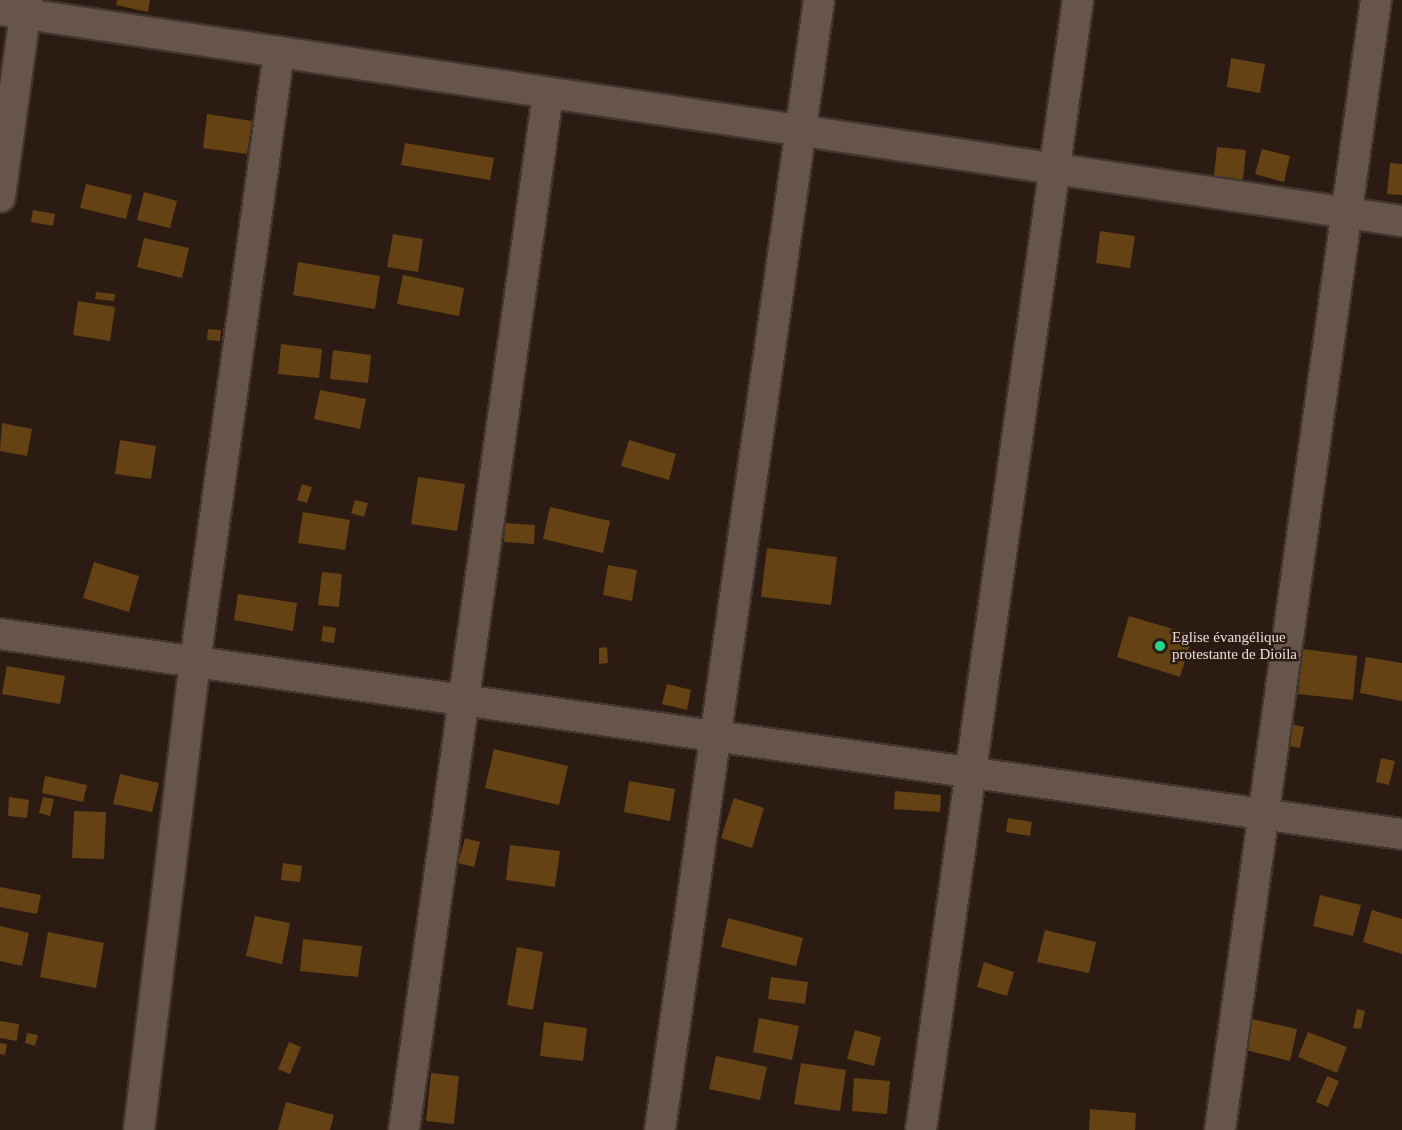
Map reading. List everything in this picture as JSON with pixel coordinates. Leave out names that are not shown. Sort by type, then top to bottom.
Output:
[{"type":"street","points":[[660,1130],[819,0]]},
{"type":"street","points":[[921,1130],[1078,0]]},
{"type":"street","points":[[1220,1130],[1376,0]]},
{"type":"street","points":[[0,197],[18,8],[279,52],[1402,221]]},
{"type":"street","points":[[140,1130],[195,662],[279,52]]},
{"type":"street","points":[[404,1130],[548,93]]},
{"type":"street","points":[[0,634],[1402,834]]},
{"type":"building","points":[[117,0],[150,0],[148,12],[116,5]]},
{"type":"building","points":[[1231,58],[1265,64],[1260,93],[1227,87]]},
{"type":"building","points":[[207,114],[252,121],[247,154],[203,148]]},
{"type":"building","points":[[405,143],[494,158],[490,180],[401,165]]},
{"type":"building","points":[[1217,147],[1246,150],[1242,188],[1213,185]]},
{"type":"building","points":[[1262,149],[1290,156],[1284,182],[1255,174]]},
{"type":"building","points":[[1390,163],[1402,164],[1402,195],[1387,194]]},
{"type":"building","points":[[86,184],[132,195],[126,219],[80,208]]},
{"type":"building","points":[[144,192],[177,201],[170,228],[137,220]]},
{"type":"building","points":[[33,210],[55,214],[53,226],[31,222]]},
{"type":"building","points":[[1100,231],[1135,236],[1130,268],[1096,263]]},
{"type":"building","points":[[393,234],[423,239],[418,272],[387,267]]},
{"type":"building","points":[[144,238],[189,248],[182,278],[137,267]]},
{"type":"building","points":[[298,262],[380,276],[375,309],[293,295]]},
{"type":"building","points":[[403,275],[464,288],[459,316],[397,304]]},
{"type":"building","points":[[96,292],[115,294],[114,301],[95,299]]},
{"type":"building","points":[[78,301],[115,307],[110,341],[73,335]]},
{"type":"building","points":[[208,329],[221,330],[220,341],[207,340]]},
{"type":"building","points":[[281,344],[322,349],[319,378],[278,374]]},
{"type":"building","points":[[333,350],[371,355],[368,383],[330,379]]},
{"type":"building","points":[[320,390],[366,399],[360,429],[314,419]]},
{"type":"building","points":[[2,423],[32,429],[27,456],[0,451]]},
{"type":"building","points":[[120,440],[156,446],[151,479],[115,474]]},
{"type":"building","points":[[629,440],[676,454],[669,480],[621,466]]},
{"type":"building","points":[[418,477],[465,484],[457,531],[411,524]]},
{"type":"building","points":[[302,484],[312,487],[307,503],[297,500]]},
{"type":"building","points":[[355,500],[368,503],[364,517],[351,513]]},
{"type":"building","points":[[550,507],[610,521],[603,553],[543,539]]},
{"type":"building","points":[[303,512],[350,520],[345,550],[298,543]]},
{"type":"building","points":[[505,523],[535,525],[534,544],[504,542]]},
{"type":"building","points":[[767,548],[837,557],[831,605],[761,597]]},
{"type":"building","points":[[94,562],[139,576],[129,612],[83,598]]},
{"type":"building","points":[[608,565],[637,570],[632,601],[603,595]]},
{"type":"building","points":[[322,572],[342,574],[339,607],[318,605]]},
{"type":"building","points":[[238,594],[297,603],[293,631],[234,620]]},
{"type":"building","points":[[1129,616],[1193,635],[1180,677],[1117,657]]},
{"type":"building","points":[[323,626],[336,628],[334,643],[321,641]]},
{"type":"building","points":[[607,647],[608,663],[599,664],[599,648]]},
{"type":"building","points":[[1303,649],[1357,656],[1353,700],[1298,694]]},
{"type":"building","points":[[1366,657],[1402,663],[1402,701],[1360,693]]},
{"type":"building","points":[[7,666],[65,676],[60,704],[2,694]]},
{"type":"building","points":[[667,684],[691,690],[687,710],[662,704]]},
{"type":"building","points":[[1285,723],[1304,727],[1300,748],[1281,744]]},
{"type":"building","points":[[494,749],[568,766],[559,805],[485,788]]},
{"type":"building","points":[[1381,758],[1395,761],[1389,785],[1376,782]]},
{"type":"building","points":[[120,774],[159,783],[152,812],[113,804]]},
{"type":"building","points":[[45,776],[87,785],[83,802],[42,793]]},
{"type":"building","points":[[629,781],[675,789],[670,821],[624,812]]},
{"type":"building","points":[[895,791],[941,795],[940,812],[894,809]]},
{"type":"building","points":[[9,797],[29,800],[27,818],[8,816]]},
{"type":"building","points":[[43,797],[54,799],[50,816],[39,813]]},
{"type":"building","points":[[734,798],[764,808],[752,848],[721,838]]},
{"type":"building","points":[[74,811],[106,812],[104,859],[72,858]]},
{"type":"building","points":[[1008,818],[1032,822],[1030,836],[1006,832]]},
{"type":"building","points":[[465,838],[480,842],[474,867],[458,863]]},
{"type":"building","points":[[510,845],[560,851],[555,887],[506,880]]},
{"type":"building","points":[[283,863],[302,866],[300,882],[281,880]]},
{"type":"building","points":[[0,887],[41,895],[37,914],[0,907]]},
{"type":"building","points":[[1320,895],[1361,905],[1353,936],[1313,926]]},
{"type":"building","points":[[1372,910],[1402,919],[1402,954],[1363,942]]},
{"type":"building","points":[[255,916],[290,923],[282,964],[246,956]]},
{"type":"building","points":[[728,918],[803,938],[796,966],[721,947]]},
{"type":"building","points":[[0,926],[29,933],[22,966],[0,961]]},
{"type":"building","points":[[1045,930],[1096,942],[1089,973],[1037,962]]},
{"type":"building","points":[[48,932],[104,943],[96,988],[40,977]]},
{"type":"building","points":[[303,939],[362,946],[358,977],[300,971]]},
{"type":"building","points":[[517,947],[543,952],[533,1010],[507,1005]]},
{"type":"building","points":[[984,962],[1014,972],[1007,996],[977,987]]},
{"type":"building","points":[[771,977],[808,982],[805,1004],[768,999]]},
{"type":"building","points":[[1357,1009],[1365,1011],[1361,1029],[1353,1028]]},
{"type":"building","points":[[759,1018],[799,1026],[792,1060],[753,1052]]},
{"type":"building","points":[[1248,1018],[1297,1029],[1290,1061],[1241,1049]]},
{"type":"building","points":[[0,1021],[19,1024],[17,1041],[0,1038]]},
{"type":"building","points":[[544,1022],[587,1028],[583,1061],[540,1056]]},
{"type":"building","points":[[855,1030],[881,1037],[874,1066],[847,1059]]},
{"type":"building","points":[[1308,1032],[1347,1047],[1337,1073],[1298,1057]]},
{"type":"building","points":[[27,1033],[38,1035],[35,1046],[25,1043]]},
{"type":"building","points":[[289,1042],[301,1047],[290,1074],[278,1069]]},
{"type":"building","points":[[0,1043],[7,1044],[5,1055],[0,1054]]},
{"type":"building","points":[[716,1056],[767,1067],[760,1100],[709,1089]]},
{"type":"building","points":[[801,1063],[846,1070],[840,1111],[794,1104]]},
{"type":"building","points":[[431,1073],[459,1076],[454,1124],[426,1121]]},
{"type":"building","points":[[1327,1076],[1339,1081],[1328,1107],[1316,1102]]},
{"type":"building","points":[[854,1078],[890,1081],[887,1114],[852,1111]]},
{"type":"building","points":[[286,1102],[334,1115],[330,1130],[278,1130]]},
{"type":"building","points":[[1090,1109],[1136,1113],[1135,1130],[1089,1130]]},
{"type":"place","name":"Eglise évangélique protestante de Dioila","points":[[1160,646]]}]
